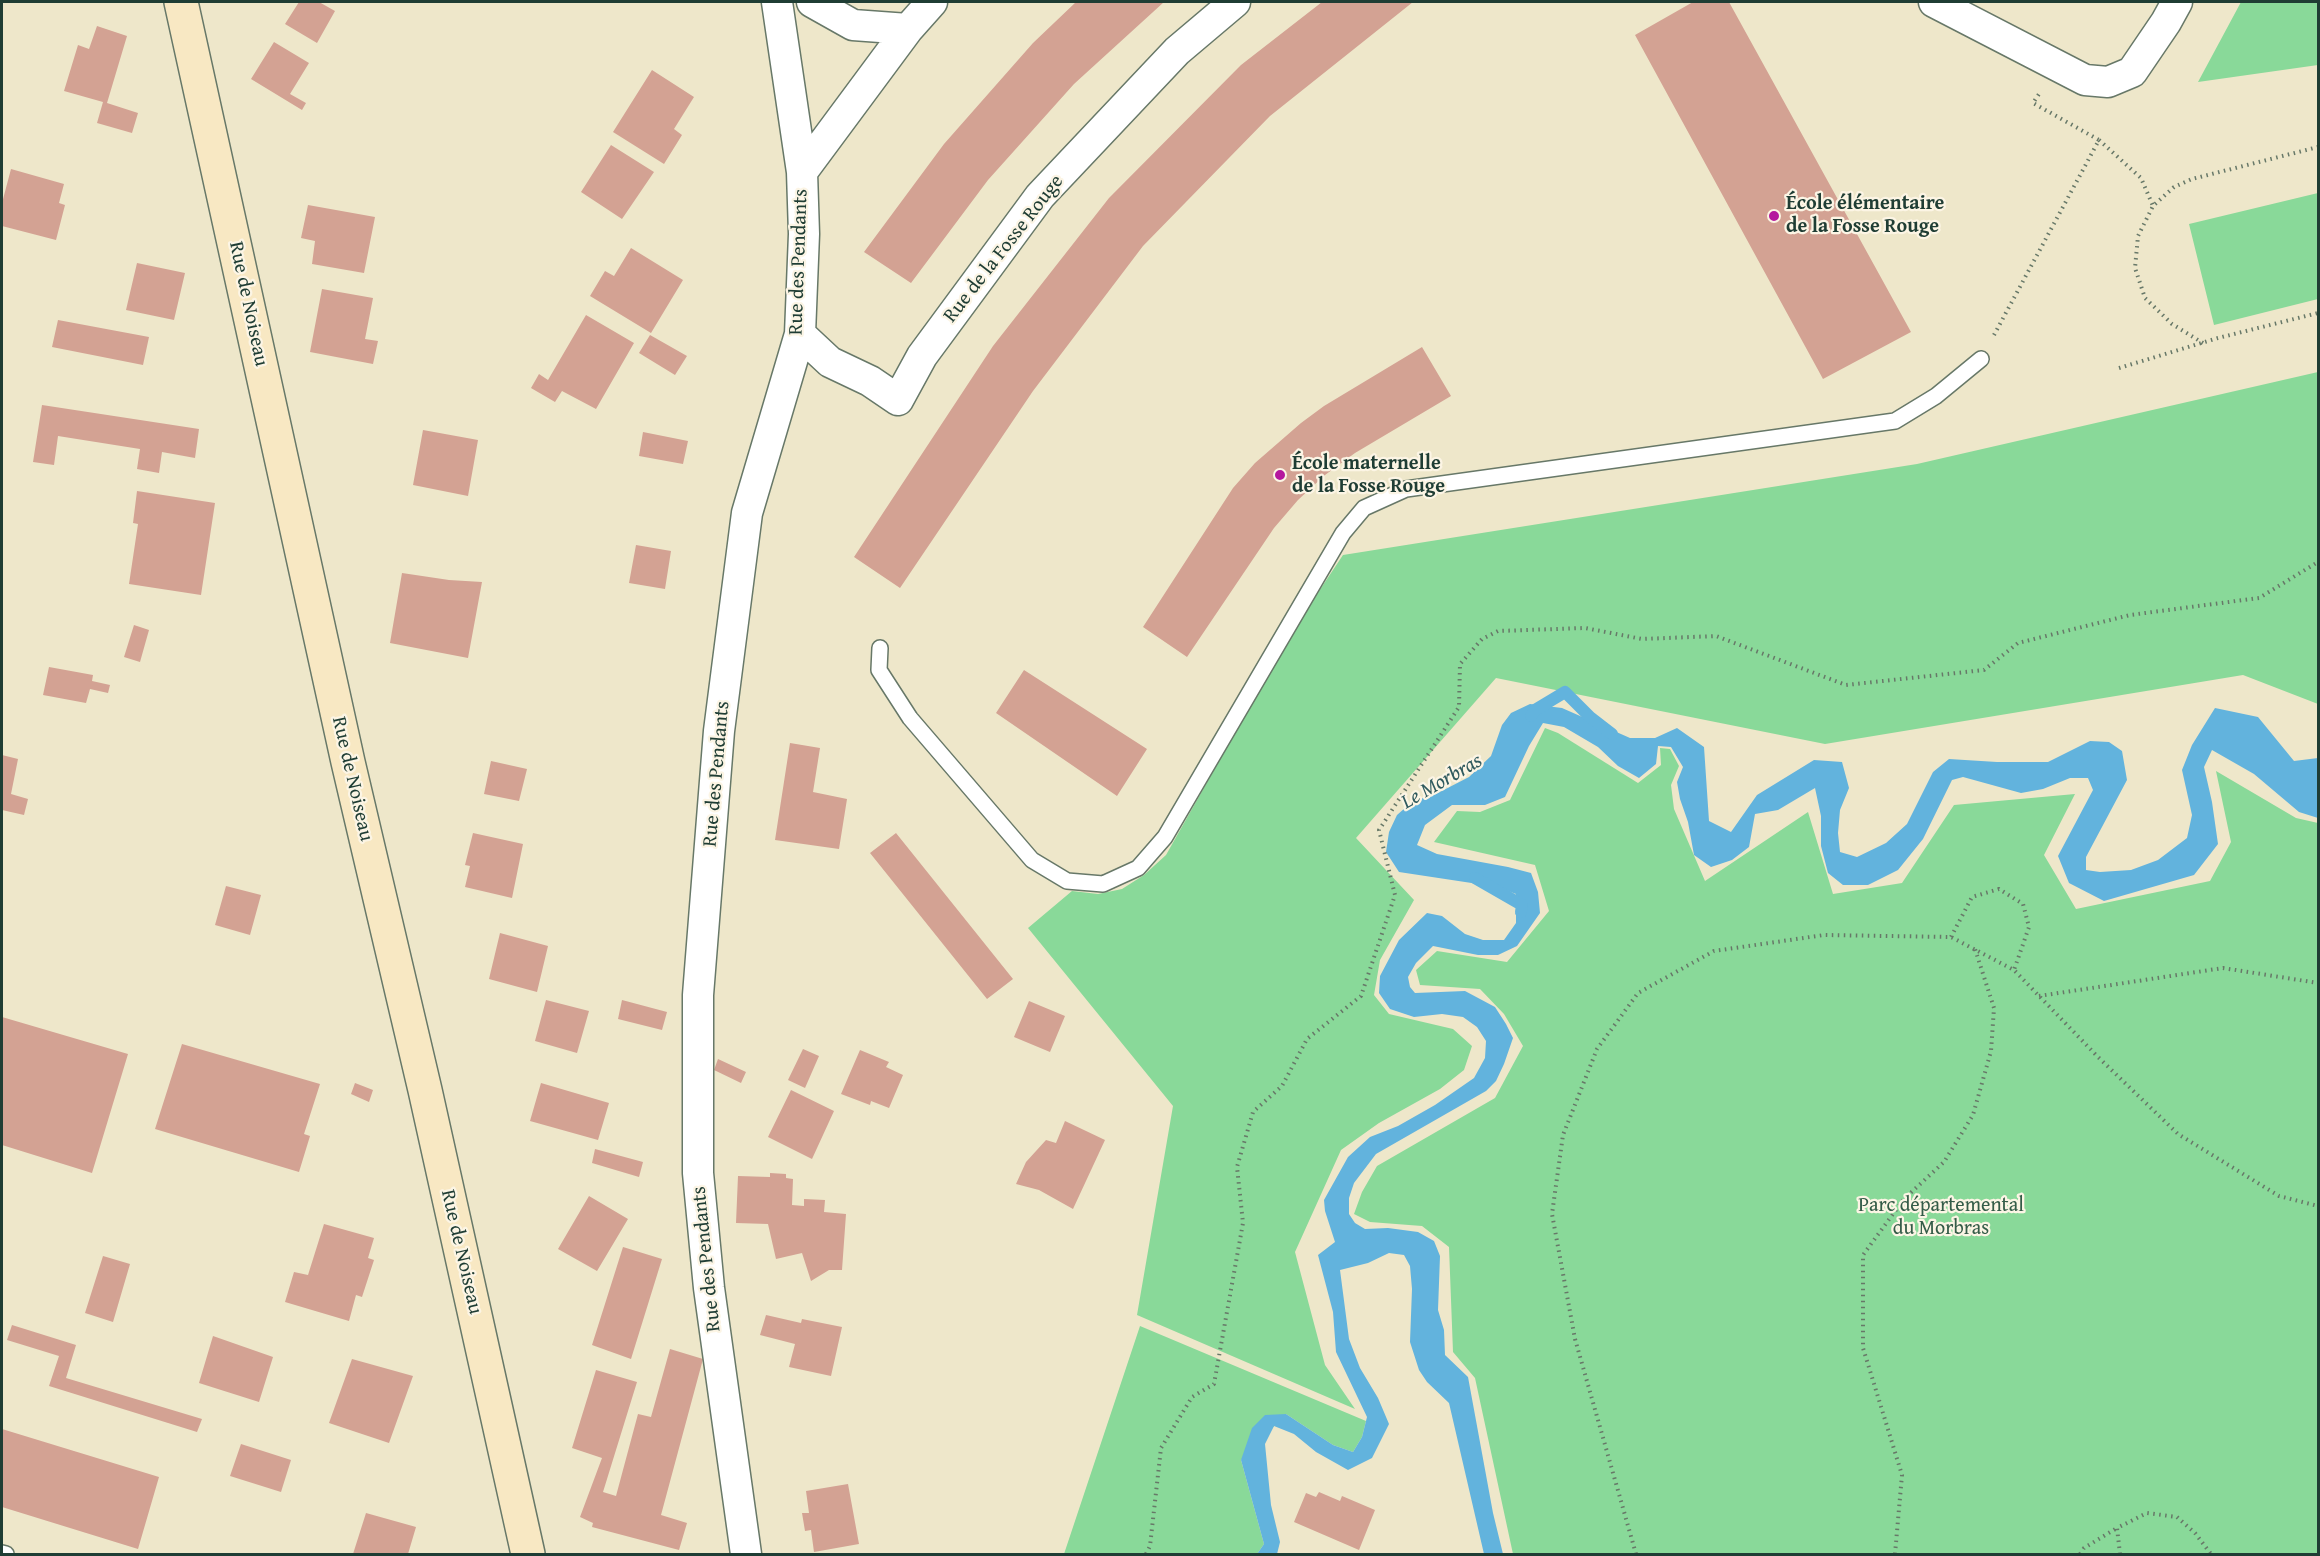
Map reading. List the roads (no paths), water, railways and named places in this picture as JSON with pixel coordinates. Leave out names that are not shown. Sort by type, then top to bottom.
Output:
[{"type":"street","name":"Rue de Noiseau","points":[[181,2],[348,762],[422,1079],[528,1554]]},
{"type":"street","name":"Rue des Pendants","points":[[746,1554],[709,1288],[698,1173],[698,995],[719,731],[747,513],[800,334],[804,234],[802,172],[777,2]]},
{"type":"street","points":[[812,2],[853,25],[908,29]]},
{"type":"street","points":[[802,172],[908,29],[932,2]]},
{"type":"street","name":"Rue de la Fosse Rouge","points":[[800,334],[830,362],[870,381],[898,400],[922,356],[1040,196],[1177,51],[1235,2]]},
{"type":"street","points":[[1934,2],[2085,80],[2108,82],[2132,72],[2177,2]]},
{"type":"lane","points":[[880,648],[879,670],[910,718],[1032,860],[1067,881],[1103,884],[1138,867],[1165,837],[1343,533],[1364,508],[1406,489],[1894,421],[1936,396],[1981,359]]},
{"type":"water","points":[[1530,704],[1562,708],[1630,738],[1655,738],[1677,728],[1704,747],[1709,821],[1731,832],[1757,795],[1814,760],[1842,762],[1849,788],[1840,810],[1838,833],[1840,852],[1857,857],[1886,843],[1907,824],[1933,772],[1949,759],[2048,762],[2090,741],[2109,742],[2122,751],[2127,780],[2086,857],[2086,870],[2100,872],[2131,870],[2158,860],[2187,838],[2192,815],[2182,770],[2192,745],[2215,708],[2258,717],[2294,761],[2318,758],[2318,818],[2299,812],[2254,774],[2212,750],[2204,767],[2218,844],[2194,875],[2104,901],[2069,883],[2058,856],[2093,790],[2088,778],[2070,778],[2043,789],[2021,793],[1963,777],[1952,780],[1923,839],[1898,870],[1868,885],[1843,885],[1828,873],[1821,846],[1821,816],[1815,788],[1778,810],[1755,814],[1749,847],[1732,860],[1711,867],[1694,855],[1677,782],[1683,767],[1671,747],[1658,746],[1656,764],[1639,778],[1618,766],[1598,747],[1564,727],[1543,723],[1529,746],[1505,797],[1485,805],[1452,805],[1425,825],[1417,845],[1437,854],[1531,873],[1538,892],[1540,913],[1517,946],[1498,955],[1478,955],[1433,946],[1416,963],[1408,977],[1410,987],[1415,993],[1465,991],[1495,1007],[1513,1038],[1504,1064],[1496,1081],[1486,1091],[1376,1154],[1354,1183],[1349,1198],[1349,1214],[1355,1223],[1365,1229],[1388,1228],[1418,1232],[1434,1241],[1440,1256],[1438,1310],[1444,1330],[1445,1355],[1468,1377],[1493,1513],[1503,1554],[1484,1554],[1449,1403],[1427,1382],[1419,1370],[1410,1342],[1412,1289],[1410,1266],[1404,1255],[1389,1253],[1368,1263],[1340,1270],[1349,1339],[1360,1368],[1378,1398],[1389,1424],[1372,1458],[1348,1470],[1316,1452],[1294,1434],[1274,1426],[1265,1444],[1271,1505],[1280,1542],[1277,1554],[1257,1554],[1264,1544],[1241,1460],[1252,1428],[1265,1415],[1286,1414],[1333,1445],[1353,1452],[1362,1437],[1367,1417],[1336,1352],[1333,1312],[1318,1255],[1335,1242],[1325,1211],[1324,1200],[1348,1157],[1370,1137],[1398,1126],[1435,1105],[1474,1078],[1485,1058],[1486,1041],[1477,1027],[1463,1017],[1442,1014],[1414,1017],[1390,1009],[1379,993],[1380,976],[1399,940],[1427,913],[1442,916],[1465,934],[1483,940],[1504,940],[1516,923],[1516,894],[1498,887],[1399,872],[1386,852],[1389,832],[1397,815],[1413,801],[1436,794],[1469,777],[1491,756],[1502,725],[1511,713]]},
{"type":"waterway","name":"Le Morbras","points":[[1531,716],[1535,710],[1565,692],[1590,717],[1612,734]]},
{"type":"waterway","name":"Le Morbras","points":[[1475,878],[1522,905],[1521,912]]},
{"type":"place","name":"École élémentaire de la Fosse Rouge","points":[[1774,216]]},
{"type":"place","name":"École maternelle de la Fosse Rouge","points":[[1280,475]]},
{"type":"park label","name":"Parc départemental du Morbras","points":[[1941,1218]]}]
